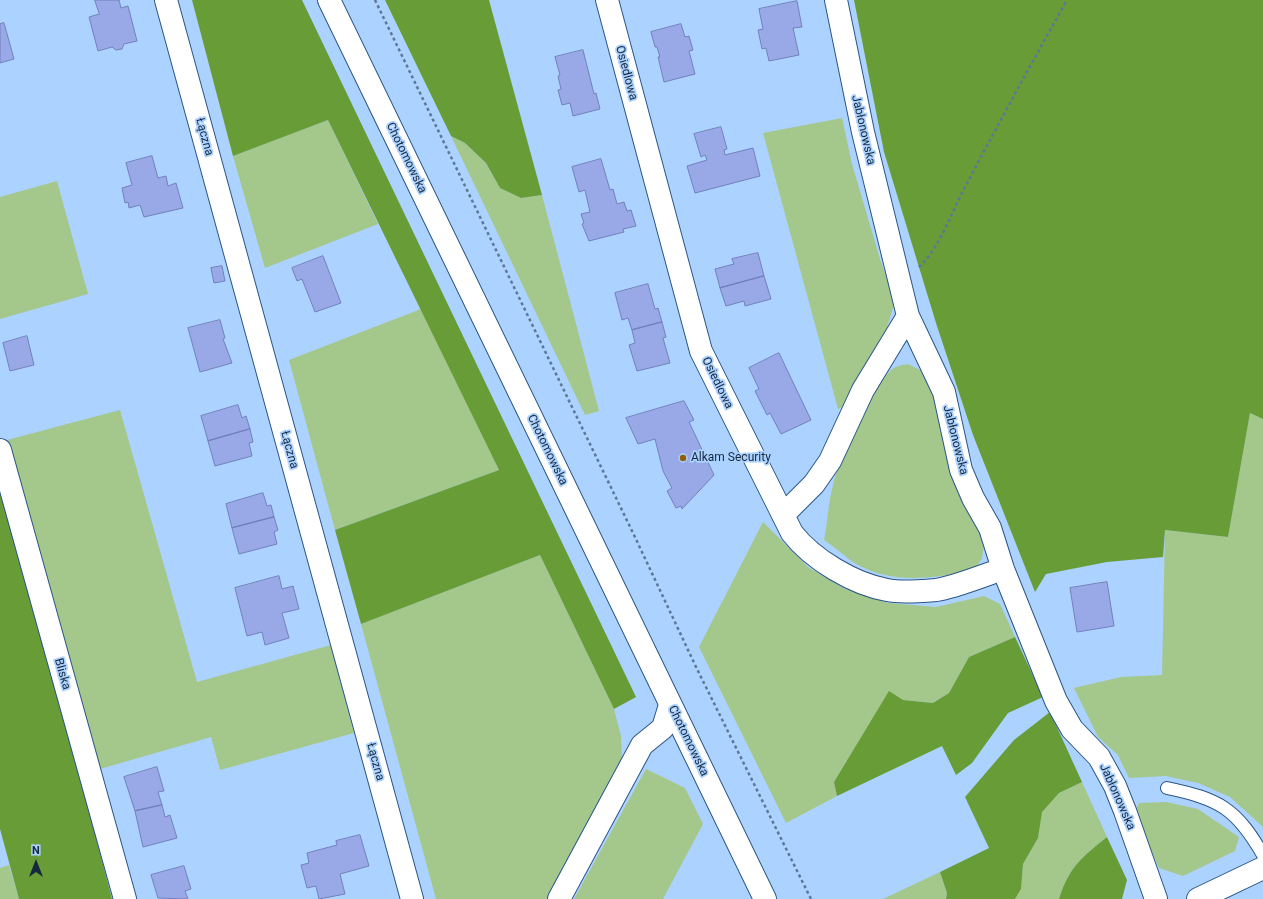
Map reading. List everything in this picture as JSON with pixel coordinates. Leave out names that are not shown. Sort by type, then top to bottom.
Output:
[{"type":"street","name":"Łączna","points":[[166,0],[412,899]]},
{"type":"street","name":"Chotomowska","points":[[329,0],[765,899]]},
{"type":"street","name":"Osiedlowa","points":[[607,0],[701,351],[782,515],[802,546],[823,562],[846,576],[887,590],[937,590],[1003,569]]},
{"type":"street","name":"Jabłonowska","points":[[836,0],[863,132],[908,316],[944,392],[961,470],[972,498],[990,528],[1003,569],[1056,701],[1072,729],[1099,757],[1115,786],[1156,899]]},
{"type":"street","points":[[782,515],[814,484],[830,461],[863,390],[908,316]]},
{"type":"street","name":"Bliska","points":[[0,450],[125,899]]},
{"type":"street","points":[[559,899],[642,746],[663,728],[670,705]]},
{"type":"street","points":[[1198,899],[1263,868]]},
{"type":"lane","points":[[1167,788],[1207,798],[1231,812],[1248,830],[1263,855]]},
{"type":"path","points":[[375,0],[634,535],[697,669],[811,899]]},
{"type":"path","points":[[900,284],[929,258],[962,193],[1067,0]]},
{"type":"green space","points":[[192,0],[302,0],[636,697],[614,709],[540,555],[361,624],[335,530],[499,470],[328,120],[233,156]]},
{"type":"green space","points":[[385,0],[489,0],[542,195],[521,198],[500,188],[486,163],[465,143],[451,136]]},
{"type":"green space","points":[[854,0],[1263,0],[1263,419],[1250,413],[1228,537],[1165,530],[1163,557],[1107,562],[1046,574],[1035,592],[973,435],[936,323],[884,152]]},
{"type":"green space","points":[[842,118],[852,164],[880,259],[895,301],[884,338],[848,404],[838,409],[763,133]]},
{"type":"green space","points":[[328,120],[378,224],[265,268],[233,156]]},
{"type":"green space","points":[[451,136],[465,143],[486,163],[500,188],[521,198],[542,195],[599,411],[585,415]]},
{"type":"green space","points":[[57,181],[88,294],[0,319],[0,197]]},
{"type":"green space","points":[[421,309],[499,470],[335,530],[289,360]]},
{"type":"green space","points":[[908,364],[920,370],[930,385],[985,540],[982,558],[975,570],[914,578],[885,575],[870,571],[856,564],[824,540],[833,485],[842,459],[858,424],[876,391],[891,370]]},
{"type":"green space","points":[[120,410],[197,682],[331,645],[354,733],[220,770],[211,737],[100,769],[7,440]]},
{"type":"green space","points":[[1250,413],[1263,419],[1263,827],[1230,797],[1198,783],[1166,776],[1129,778],[1118,755],[1098,737],[1074,688],[1121,677],[1162,675],[1165,530],[1228,537]]},
{"type":"green space","points":[[0,471],[112,899],[19,899],[0,829]]},
{"type":"green space","points":[[763,522],[808,567],[843,588],[888,603],[936,607],[984,596],[1000,604],[1015,637],[969,657],[949,693],[933,703],[903,700],[869,725],[834,782],[837,796],[786,823],[699,647]]},
{"type":"green space","points":[[540,555],[614,709],[621,736],[622,759],[549,899],[436,899],[361,624]]},
{"type":"green space","points":[[1015,637],[1043,697],[1008,713],[972,763],[956,775],[942,746],[837,796],[834,782],[889,691],[903,700],[933,703],[949,693],[969,657]]},
{"type":"green space","points":[[1050,712],[1082,782],[1059,793],[1042,812],[1038,838],[1023,864],[1021,889],[1015,899],[946,899],[947,893],[940,872],[989,848],[965,797],[1014,740]]},
{"type":"green space","points":[[646,769],[685,788],[703,824],[663,899],[574,899]]},
{"type":"green space","points":[[1082,782],[1107,837],[1077,864],[1067,879],[1059,899],[1015,899],[1021,889],[1023,864],[1038,838],[1041,812],[1059,793]]},
{"type":"green space","points":[[1166,802],[1198,809],[1239,837],[1235,851],[1183,876],[1159,868],[1134,812],[1139,803]]},
{"type":"green space","points":[[1107,837],[1127,880],[1122,899],[1059,899],[1067,879],[1077,864]]},
{"type":"green space","points":[[9,865],[19,899],[0,899],[0,868]]},
{"type":"green space","points":[[940,872],[947,893],[946,899],[883,899]]},
{"type":"building","points":[[95,0],[119,0],[121,8],[128,6],[137,41],[124,44],[122,49],[116,50],[112,47],[98,51],[89,17],[99,14]]},
{"type":"building","points":[[797,1],[802,27],[793,28],[799,55],[769,61],[766,48],[762,49],[758,30],[763,29],[759,9]]},
{"type":"building","points":[[4,23],[14,59],[0,63],[0,24]]},
{"type":"building","points":[[681,24],[685,37],[689,36],[693,50],[689,51],[695,74],[664,82],[658,57],[660,57],[657,47],[655,47],[651,32]]},
{"type":"building","points":[[583,50],[594,94],[596,93],[600,109],[573,116],[570,103],[562,105],[558,90],[561,89],[558,76],[560,75],[555,57]]},
{"type":"building","points":[[721,127],[727,149],[724,150],[725,155],[753,148],[760,176],[695,193],[687,166],[707,160],[705,155],[701,157],[694,134]]},
{"type":"building","points":[[152,156],[158,178],[166,176],[168,186],[176,183],[183,208],[144,217],[140,205],[129,208],[128,202],[125,203],[122,188],[132,185],[126,163]]},
{"type":"building","points":[[601,159],[610,190],[613,189],[617,204],[624,202],[627,211],[631,210],[636,226],[623,229],[624,232],[589,241],[582,224],[584,223],[581,214],[590,212],[585,190],[579,192],[572,167]]},
{"type":"building","points":[[758,253],[764,276],[720,288],[715,269],[734,264],[732,259]]},
{"type":"building","points":[[323,256],[341,303],[315,312],[302,279],[297,281],[292,268]]},
{"type":"building","points":[[222,266],[225,281],[214,283],[211,268]]},
{"type":"building","points":[[764,276],[771,299],[745,306],[744,301],[726,306],[720,288]]},
{"type":"building","points":[[648,284],[655,309],[658,308],[662,322],[632,330],[628,318],[622,320],[615,293]]},
{"type":"building","points":[[220,320],[225,338],[223,339],[232,363],[200,372],[188,328]]},
{"type":"building","points":[[662,322],[666,337],[663,338],[670,363],[637,371],[629,345],[635,343],[632,330]]},
{"type":"building","points":[[27,336],[34,365],[10,371],[3,343]]},
{"type":"building","points":[[779,353],[811,420],[781,434],[770,413],[767,415],[755,391],[759,389],[749,368]]},
{"type":"building","name":"Alkam Security","points":[[684,401],[694,420],[689,422],[714,475],[682,509],[681,506],[676,508],[667,491],[672,488],[663,471],[655,439],[638,444],[626,418]]},
{"type":"building","points":[[238,405],[242,418],[246,416],[250,429],[208,441],[201,416]]},
{"type":"building","points":[[250,429],[253,442],[249,443],[252,456],[215,466],[208,441]]},
{"type":"building","points":[[263,493],[267,506],[271,505],[274,517],[232,528],[226,504]]},
{"type":"building","points":[[274,517],[278,530],[274,532],[277,544],[239,554],[232,528]]},
{"type":"building","points":[[279,576],[282,589],[293,586],[299,609],[282,613],[289,638],[265,645],[262,632],[247,636],[235,588]]},
{"type":"building","points":[[1107,582],[1114,626],[1077,632],[1070,588]]},
{"type":"building","points":[[157,767],[164,791],[158,792],[162,805],[135,811],[124,777]]},
{"type":"building","points":[[162,805],[165,817],[170,815],[177,838],[143,847],[135,811]]},
{"type":"building","points":[[360,835],[369,866],[340,874],[345,894],[319,899],[316,886],[307,888],[301,865],[309,863],[307,853],[337,845],[336,841]]},
{"type":"building","points":[[184,866],[191,889],[185,891],[188,899],[158,898],[151,875]]},
{"type":"place","name":"Alkam Security","points":[[683,458]]}]
